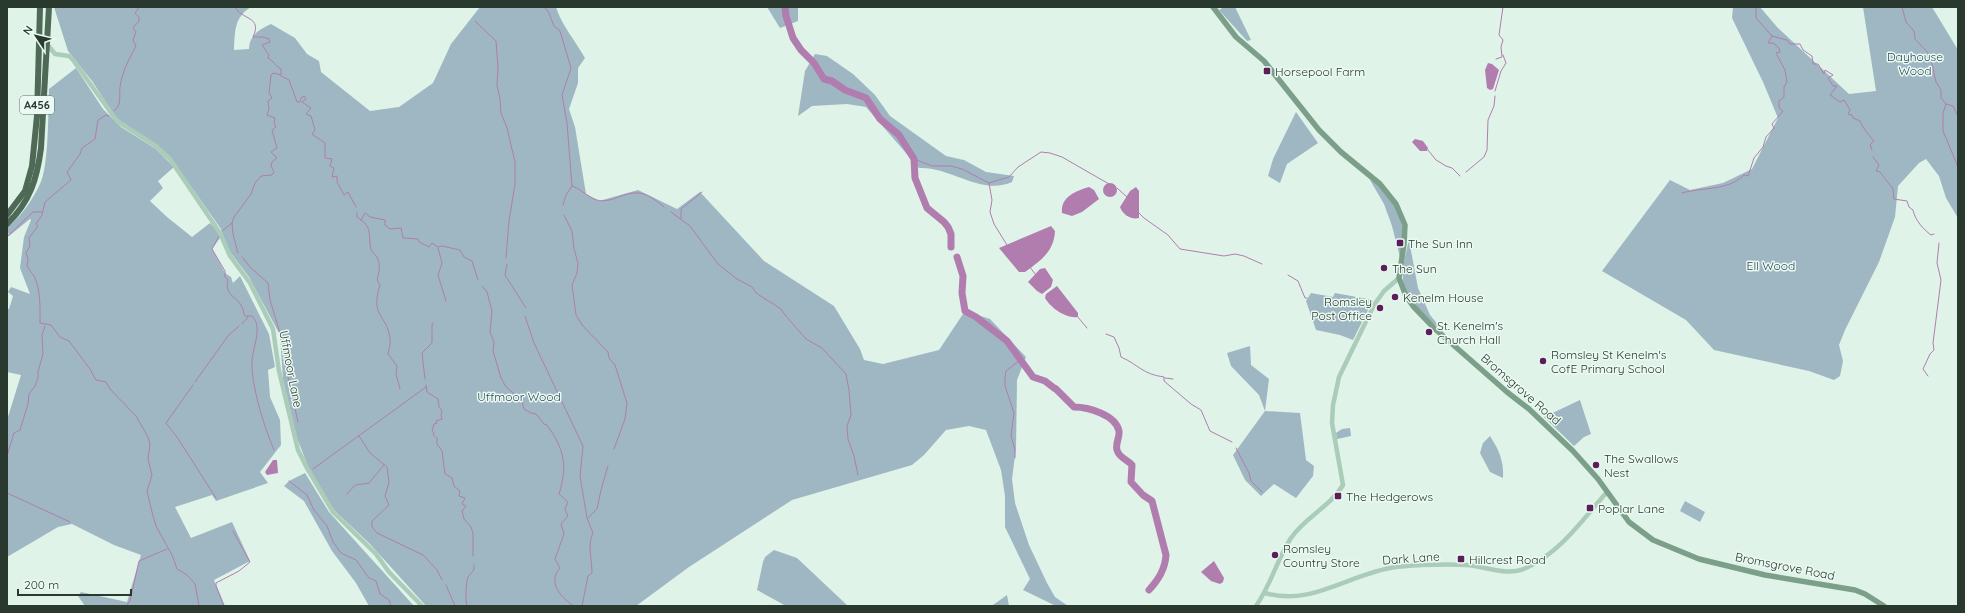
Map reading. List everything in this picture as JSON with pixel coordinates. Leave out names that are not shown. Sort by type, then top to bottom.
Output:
[{"type":"highway","name":"A456","points":[[7,215],[24,192],[32,166],[36,116],[40,7]]},
{"type":"highway","name":"A456","points":[[7,224],[24,205],[31,192],[38,171],[41,148],[49,7]]},
{"type":"main road","points":[[1213,7],[1236,37],[1264,61],[1319,130],[1341,152],[1380,184],[1396,204],[1405,225],[1399,278]]},
{"type":"main road","name":"Bromsgrove Road","points":[[1399,278],[1406,296],[1422,315],[1452,344],[1546,424],[1590,470],[1629,522],[1653,540],[1673,550],[1722,566],[1765,575],[1855,590],[1865,594],[1884,606]]},
{"type":"street","points":[[45,66],[55,54],[50,51],[46,43]]},
{"type":"street","name":"Uffmoor Lane","points":[[55,54],[69,56],[117,121],[156,146],[170,159],[203,207],[220,233],[230,256],[250,283],[273,329],[279,372],[302,460],[332,512],[376,554],[389,572],[422,606]]},
{"type":"street","points":[[1256,606],[1265,593],[1291,538],[1298,529],[1332,500],[1343,485],[1332,423],[1333,405],[1340,377],[1374,305],[1384,291],[1399,278]]},
{"type":"street","name":"Dark Lane","points":[[1265,593],[1300,597],[1360,575],[1399,567],[1466,565],[1511,573],[1535,564],[1557,548],[1607,492]]},
{"type":"green space","name":"Uffmoor Wood","points":[[54,7],[251,7],[241,15],[238,20],[235,31],[234,50],[249,49],[253,36],[271,24],[295,38],[307,54],[319,61],[321,72],[370,111],[399,107],[433,83],[451,44],[480,7],[556,7],[565,26],[585,58],[578,68],[578,83],[569,109],[575,127],[586,194],[599,201],[638,190],[677,209],[700,192],[764,261],[834,306],[860,349],[864,360],[883,364],[939,350],[965,311],[990,319],[1026,357],[1017,380],[1016,448],[1012,479],[1015,503],[1029,545],[1047,583],[1055,597],[1068,606],[1056,606],[1023,590],[1030,579],[1005,527],[1005,496],[1001,470],[986,430],[969,426],[946,430],[924,455],[912,465],[792,500],[689,567],[636,606],[426,606],[370,544],[334,510],[309,469],[297,438],[283,380],[280,335],[249,277],[227,248],[221,229],[171,158],[121,122],[113,113],[92,81],[68,51]]},
{"type":"green space","points":[[767,7],[798,7],[798,21],[780,28]]},
{"type":"green space","points":[[1224,7],[1235,7],[1251,40],[1247,41],[1219,10]]},
{"type":"green space","name":"Ell Wood","points":[[1733,7],[1760,7],[1777,27],[1849,94],[1876,91],[1863,7],[1932,7],[1958,50],[1958,218],[1946,198],[1939,176],[1926,159],[1919,163],[1898,186],[1895,217],[1879,262],[1839,345],[1843,361],[1840,376],[1834,380],[1809,371],[1714,350],[1686,320],[1602,271],[1670,180],[1690,190],[1723,183],[1752,169],[1778,118],[1763,82],[1732,18]]},
{"type":"green space","points":[[815,54],[827,56],[853,74],[875,95],[890,116],[946,156],[964,160],[986,172],[1014,176],[1012,182],[1000,185],[989,185],[977,183],[942,171],[919,168],[866,107],[847,104],[812,106],[798,116],[805,71]]},
{"type":"green space","points":[[76,68],[103,109],[121,127],[156,149],[174,167],[158,181],[163,188],[150,201],[192,237],[210,223],[219,233],[220,238],[212,249],[225,273],[231,277],[233,283],[240,276],[269,334],[275,367],[268,370],[270,397],[280,420],[281,445],[260,472],[268,483],[216,501],[212,495],[175,507],[191,538],[232,522],[250,561],[214,580],[225,606],[85,606],[78,596],[81,592],[127,602],[141,555],[114,545],[72,524],[58,527],[7,557],[7,420],[21,375],[7,372],[7,309],[9,309],[13,296],[8,292],[11,287],[30,294],[20,268],[24,237],[31,220],[30,219],[9,236],[7,228],[30,202],[43,176],[48,138],[49,89]]},
{"type":"green space","points":[[1296,112],[1318,143],[1287,164],[1280,183],[1268,176],[1273,159]]},
{"type":"green space","points":[[1370,180],[1383,189],[1388,195],[1400,217],[1403,241],[1400,257],[1392,226],[1384,204]]},
{"type":"green space","points":[[1409,240],[1418,288],[1430,315],[1444,332],[1419,308],[1408,294],[1404,286],[1403,269]]},
{"type":"green space","points":[[1311,293],[1333,297],[1335,293],[1373,300],[1353,340],[1340,335],[1316,330],[1306,301]]},
{"type":"green space","points":[[1250,346],[1251,365],[1269,379],[1265,411],[1259,395],[1231,366],[1227,353]]},
{"type":"green space","points":[[1580,400],[1591,434],[1584,437],[1574,446],[1544,417]]},
{"type":"green space","points":[[1265,411],[1300,413],[1306,460],[1314,466],[1313,476],[1296,498],[1274,484],[1261,496],[1245,480],[1233,455]]},
{"type":"green space","points":[[1350,428],[1351,436],[1337,439],[1336,433],[1342,429]]},
{"type":"green space","points":[[1490,436],[1500,456],[1503,466],[1503,478],[1490,472],[1480,453],[1483,443]]},
{"type":"green space","points":[[305,473],[329,512],[414,606],[369,606],[356,583],[332,551],[304,501],[284,486],[289,481]]},
{"type":"green space","points":[[1685,501],[1705,512],[1700,522],[1680,511]]},
{"type":"green space","points":[[774,550],[797,558],[848,606],[786,606],[757,590],[765,557]]},
{"type":"green space","points":[[1007,595],[1009,606],[992,606],[993,605]]},
{"type":"shaded area","points":[[1488,63],[1492,64],[1499,70],[1493,89],[1490,90],[1487,88],[1485,70]]},
{"type":"shaded area","points":[[1415,139],[1423,141],[1428,148],[1427,151],[1420,151],[1412,142]]},
{"type":"shaded area","points":[[1107,183],[1113,183],[1117,187],[1117,193],[1113,197],[1107,197],[1103,193],[1103,187]]},
{"type":"shaded area","points":[[1089,187],[1094,190],[1099,199],[1082,212],[1072,216],[1062,213],[1062,207],[1066,199],[1079,190]]},
{"type":"shaded area","points":[[1136,187],[1139,191],[1139,218],[1133,218],[1123,212],[1120,207],[1130,191]]},
{"type":"shaded area","points":[[1051,226],[1055,231],[1052,245],[1041,260],[1025,272],[1019,272],[999,248]]},
{"type":"shaded area","points":[[1045,268],[1053,280],[1051,287],[1042,294],[1028,282],[1040,269]]},
{"type":"shaded area","points":[[1057,286],[1078,313],[1078,317],[1064,315],[1051,305],[1045,298],[1046,294]]},
{"type":"shaded area","points":[[273,460],[277,460],[278,473],[267,475],[265,472]]},
{"type":"shaded area","points":[[1214,561],[1224,578],[1223,582],[1220,584],[1211,581],[1201,572]]},
{"type":"waterway","points":[[114,111],[117,109],[120,100],[120,87],[124,71],[136,46],[133,40],[136,32],[133,28],[139,21],[139,17],[135,13],[138,7]]},
{"type":"waterway","points":[[235,7],[255,25],[253,37],[263,37],[269,39],[270,42],[262,45],[269,55],[268,58],[281,69],[281,75],[274,73],[271,75],[269,93],[272,98],[268,101],[269,109],[267,115],[275,118],[274,123],[276,127],[272,130],[277,148],[271,152],[277,158],[272,162],[271,166],[274,172],[272,175],[261,176],[255,183],[251,194],[234,217],[232,223],[233,234],[238,253]]},
{"type":"waterway","points":[[544,7],[548,11],[554,26],[560,31],[571,68],[562,95],[567,123],[572,186],[566,195],[563,205]]},
{"type":"waterway","points":[[785,7],[786,16],[793,38],[801,50],[814,63],[824,79],[832,81],[845,90],[866,98],[880,119],[899,135],[914,159],[915,178],[927,208],[948,227],[951,234],[951,247]]},
{"type":"waterway","points":[[1496,59],[1502,57],[1501,47],[1503,40],[1499,35],[1503,7]]},
{"type":"waterway","points":[[1746,7],[1752,7]]},
{"type":"waterway","points":[[1754,7],[1756,9],[1756,18],[1772,36],[1787,40],[1790,44],[1800,44],[1803,50],[1812,56],[1813,64],[1818,64],[1824,74],[1825,70],[1833,75],[1828,78],[1833,86],[1837,86],[1830,95],[1840,102],[1844,100],[1850,110],[1848,114],[1860,121],[1864,129],[1874,141],[1870,145],[1872,150]]},
{"type":"waterway","points":[[1902,7],[1906,22],[1914,31],[1915,39],[1930,55],[1936,82],[1941,90],[1941,98],[1946,104],[1953,106],[1958,116]]},
{"type":"waterway","points":[[475,21],[496,41],[498,67],[497,85],[501,113],[507,128],[515,162],[515,184],[509,221],[506,258]]},
{"type":"waterway","points":[[1682,193],[1731,184],[1744,175],[1748,176],[1754,158],[1763,147],[1766,137],[1774,128],[1772,124],[1783,111],[1779,108],[1779,101],[1784,97],[1784,87],[1787,82],[1785,70],[1776,53],[1780,52],[1779,48],[1773,43],[1768,43],[1772,36]]},
{"type":"waterway","points":[[1495,91],[1501,71],[1506,63],[1503,55]]},
{"type":"waterway","points":[[281,76],[289,80],[297,102],[300,102],[301,98],[304,96],[306,99],[302,102],[311,108],[306,114],[311,116],[315,130],[312,134],[325,143],[325,158],[332,159],[330,166],[334,168],[332,177],[337,176],[337,182],[344,195],[348,192],[356,207]]},
{"type":"waterway","points":[[1466,172],[1484,157],[1487,150],[1488,120],[1494,106],[1495,96]]},
{"type":"waterway","points":[[1946,104],[1943,113],[1943,131],[1958,167]]},
{"type":"waterway","points":[[109,116],[106,115],[98,120],[95,139],[82,148],[80,154],[67,172],[71,180],[45,202],[42,215],[36,224],[38,226],[29,238],[30,246],[26,253],[28,259],[27,266],[34,276],[38,287],[40,300],[40,323],[51,325],[60,337],[69,341],[90,369],[96,380],[106,382],[110,389],[136,416],[148,437],[150,444],[148,459],[152,475],[147,491],[156,526],[172,555],[177,569],[187,575],[195,584],[199,606]]},
{"type":"waterway","points":[[1428,150],[1436,160],[1452,168],[1460,176]]},
{"type":"waterway","points":[[914,159],[932,166],[951,166],[962,169],[989,183],[1009,177],[1018,167],[1041,152],[1050,153],[1062,157],[1109,184]]},
{"type":"waterway","points":[[1873,157],[1879,165],[1876,171],[1880,172],[1893,189],[1894,199],[1907,201],[1909,207],[1913,210],[1920,224],[1931,235],[1934,234]]},
{"type":"waterway","points":[[989,183],[992,200],[990,212],[994,224],[1007,245]]},
{"type":"waterway","points":[[572,186],[599,201],[636,193],[647,195],[664,207]]},
{"type":"waterway","points":[[1117,188],[1127,197]]},
{"type":"waterway","points":[[681,219],[681,209],[702,192]]},
{"type":"waterway","points":[[7,237],[33,212],[42,212]]},
{"type":"waterway","points":[[671,212],[690,226],[718,264],[737,279],[752,287],[756,293],[781,309],[806,339],[822,348],[846,374],[851,415],[847,426],[848,439],[854,456],[858,475]]},
{"type":"waterway","points":[[1138,212],[1168,235],[1180,249],[1224,256],[1235,254],[1244,256],[1262,264]]},
{"type":"waterway","points":[[357,213],[357,217],[361,220],[365,213],[370,217],[385,220],[385,225],[390,229],[401,228],[403,238],[418,239],[419,242],[429,247],[432,243],[438,247],[442,246],[460,250],[464,257],[472,261],[478,280]]},
{"type":"waterway","points":[[564,215],[572,231],[574,249],[578,263],[577,273],[572,285],[576,315],[582,325],[608,352],[609,358],[615,365],[627,403],[625,419],[614,449]]},
{"type":"waterway","points":[[361,220],[365,223],[369,230],[371,249],[377,257],[379,263],[377,280],[380,285],[377,295],[377,303],[380,314],[388,330],[390,338],[388,354],[397,366],[396,374],[400,389]]},
{"type":"waterway","points":[[222,231],[232,223]]},
{"type":"waterway","points":[[219,236],[212,249],[225,271],[225,277],[228,280],[228,290],[243,308],[245,316],[252,316],[257,325],[252,370],[262,418],[274,450]]},
{"type":"waterway","points":[[1928,376],[1923,369],[1930,354],[1934,350],[1933,343],[1941,280],[1937,263],[1939,243]]},
{"type":"waterway","points":[[438,248],[442,263],[438,275],[446,301]]},
{"type":"waterway","points":[[242,257],[250,267],[268,283],[270,300],[286,353],[286,368],[298,422]]},
{"type":"waterway","points":[[957,257],[963,276],[962,293],[965,311],[976,317],[1007,341],[1033,377],[1045,381],[1054,388]]},
{"type":"waterway","points":[[507,264],[505,275],[526,308]]},
{"type":"waterway","points":[[1030,267],[1035,274]]},
{"type":"waterway","points":[[1288,275],[1298,281],[1305,298],[1307,298]]},
{"type":"waterway","points":[[482,286],[487,292],[492,311],[490,332],[494,342],[493,351],[501,378],[506,387],[521,399],[524,409],[536,414],[544,424],[547,425],[561,450],[564,466],[559,494],[568,502],[565,509],[568,516],[561,524],[564,534],[555,559],[560,568],[556,573],[555,584],[564,599],[574,606]]},
{"type":"waterway","points":[[525,316],[534,343],[583,446],[580,476],[587,518],[593,533],[590,542],[592,573],[588,576],[582,606]]},
{"type":"waterway","points":[[1077,316],[1087,328]]},
{"type":"waterway","points":[[242,324],[248,317]]},
{"type":"waterway","points":[[425,379],[422,353],[432,343],[433,323]]},
{"type":"waterway","points":[[7,456],[14,433],[20,430],[28,404],[29,394],[35,386],[38,378],[38,372],[43,354],[42,335],[45,326]]},
{"type":"waterway","points":[[195,382],[228,336],[239,326]]},
{"type":"waterway","points":[[1106,334],[1114,337],[1121,357],[1151,374],[1164,377],[1164,381],[1191,404],[1201,410],[1210,431],[1232,442]]},
{"type":"waterway","points":[[1015,458],[1015,450],[1011,436],[1014,413],[1005,386],[1005,378],[1006,371],[1020,360]]},
{"type":"waterway","points":[[1165,378],[1173,379]]},
{"type":"waterway","points":[[193,385],[166,423],[177,437],[216,498]]},
{"type":"waterway","points":[[426,385],[427,392],[438,399],[439,407],[442,411],[442,419],[436,421],[437,423],[434,424],[432,431],[434,433],[433,435],[437,438],[437,444],[442,451],[445,474],[452,478],[454,486],[460,491],[459,496],[465,498],[462,504],[466,506],[462,511],[464,519],[471,527],[473,533],[473,556]]},
{"type":"waterway","points":[[313,469],[426,387]]},
{"type":"waterway","points":[[1056,389],[1074,407],[1094,410],[1107,416],[1117,425],[1119,431],[1117,445],[1118,453],[1132,465],[1131,482],[1143,495],[1152,501],[1166,555],[1161,574],[1149,590]]},
{"type":"waterway","points":[[359,436],[370,453],[387,467],[389,482],[385,496],[389,505],[372,521],[372,527],[377,533],[423,555],[437,570],[442,580]]},
{"type":"waterway","points":[[1236,448],[1249,473],[1251,481],[1262,492]]},
{"type":"waterway","points":[[347,494],[353,487],[359,484],[369,483],[384,465]]},
{"type":"waterway","points":[[588,518],[597,509],[608,466]]},
{"type":"waterway","points":[[289,481],[307,495],[314,510],[327,526],[333,542],[341,553],[356,560],[369,578],[376,581],[380,594],[389,600],[391,606]]},
{"type":"waterway","points":[[7,493],[70,522]]},
{"type":"waterway","points":[[224,606],[216,583],[239,571],[250,562],[233,531]]},
{"type":"waterway","points":[[126,606],[130,601],[139,561],[167,549]]},
{"type":"waterway","points":[[467,606],[467,579],[473,571],[474,565]]},
{"type":"waterway","points":[[446,585],[455,606]]},
{"type":"place","name":"Horsepool Farm","points":[[1267,71]]},
{"type":"place","name":"The Sun Inn","points":[[1400,243]]},
{"type":"place","name":"The Sun","points":[[1384,268]]},
{"type":"place","name":"Kenelm House","points":[[1395,297]]},
{"type":"place","name":"Romsley Post Office","points":[[1380,308]]},
{"type":"place","name":"St. Kenelm's Church Hall","points":[[1429,332]]},
{"type":"place","name":"Romsley St Kenelm's CofE Primary School","points":[[1543,361]]},
{"type":"place","name":"The Swallows Nest","points":[[1596,465]]},
{"type":"place","name":"The Hedgerows","points":[[1338,496]]},
{"type":"place","name":"Poplar Lane","points":[[1590,508]]},
{"type":"place","name":"Romsley Country Store","points":[[1275,555]]},
{"type":"place","name":"Hillcrest Road","points":[[1461,559]]},
{"type":"park label","name":"Dayhouse Wood","points":[[1915,63]]}]
